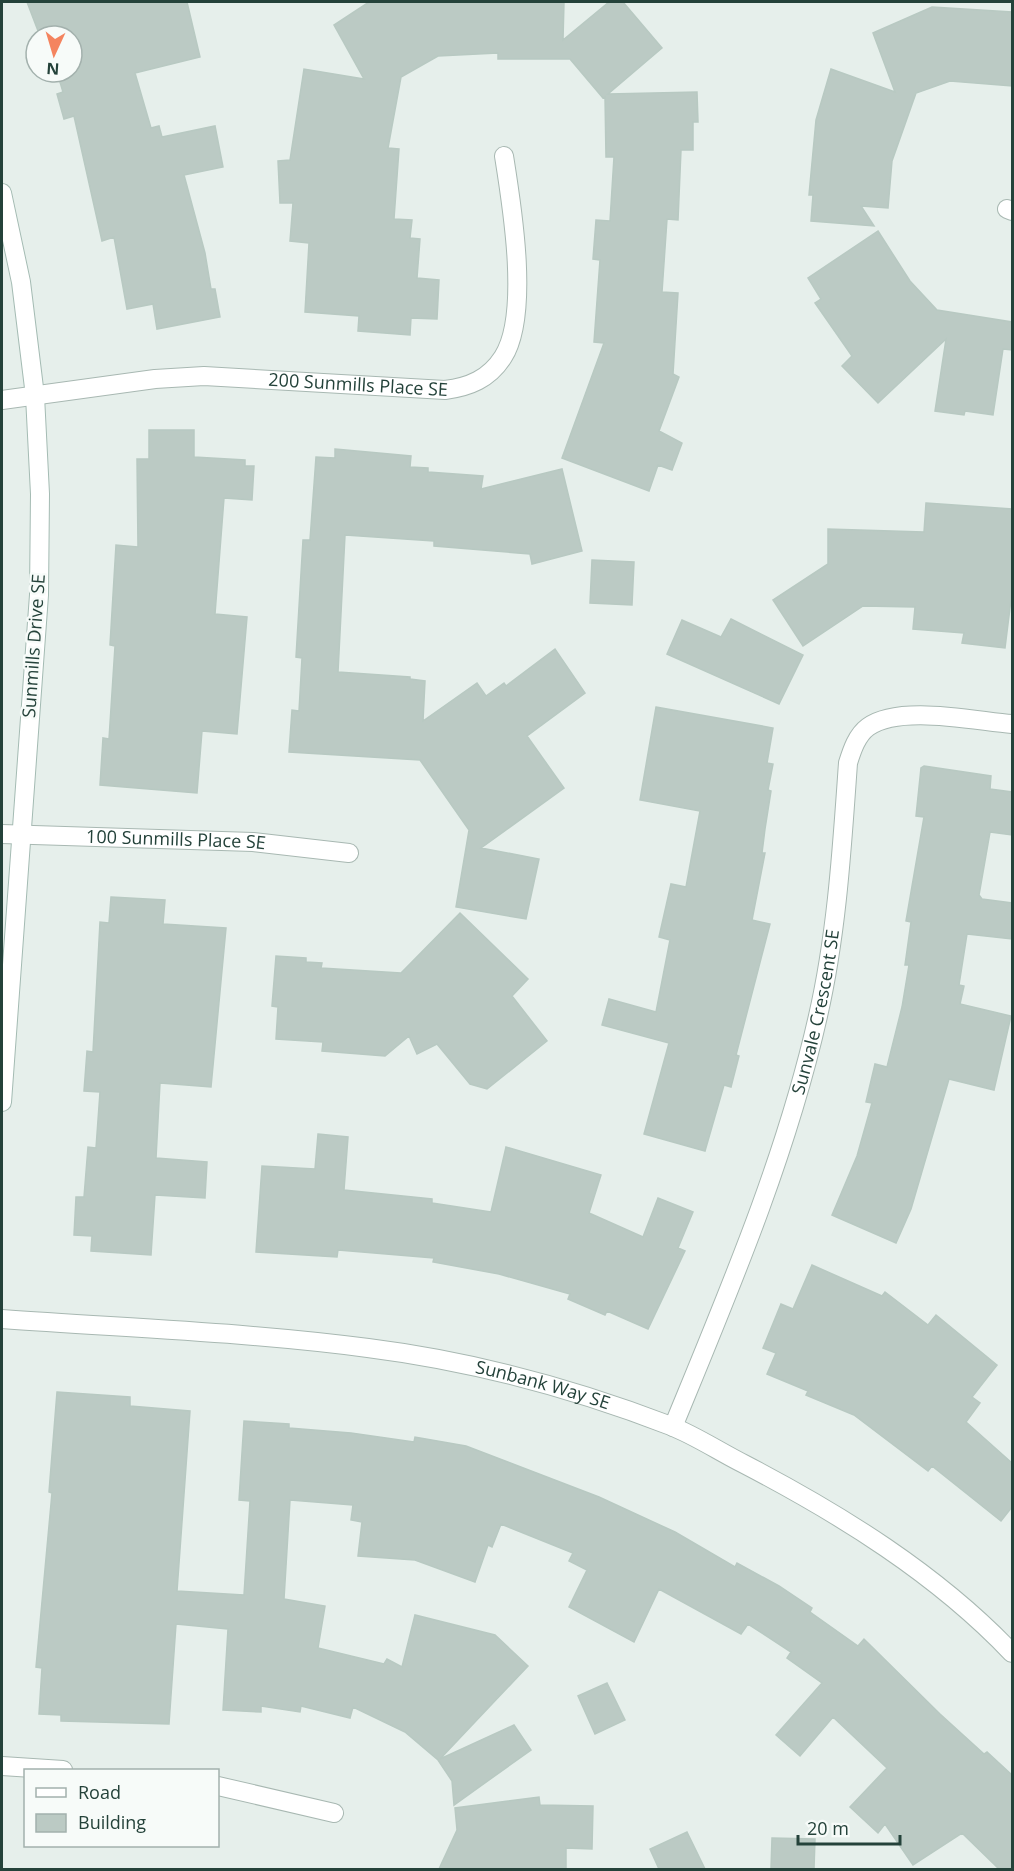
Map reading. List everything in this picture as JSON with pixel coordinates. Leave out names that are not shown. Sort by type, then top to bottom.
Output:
[{"type":"street","name":"200 Sunmills Place SE","points":[[2,400],[155,379],[204,376],[445,390],[476,383],[491,372],[503,357],[512,337],[518,275],[514,220],[504,156]]},
{"type":"street","name":"Sunmills Drive SE","points":[[2,192],[21,282],[36,396],[40,494],[39,595],[2,1102]]},
{"type":"street","name":"Sunvale Crescent SE","points":[[673,1427],[761,1213],[819,1015],[839,887],[848,763],[855,743],[867,728],[888,717],[913,715],[1012,724]]},
{"type":"street","name":"100 Sunmills Place SE","points":[[2,834],[253,842],[349,853]]},
{"type":"street","name":"Sunbank Way SE","points":[[2,1319],[221,1334],[368,1348],[516,1377],[673,1427],[790,1488],[854,1526],[987,1626],[1012,1653]]},
{"type":"street","points":[[2,1766],[48,1769]]},
{"type":"street","points":[[219,1786],[334,1813]]},
{"type":"building","points":[[27,2],[187,2],[200,57],[135,73],[151,128],[159,126],[162,137],[215,126],[223,167],[184,175],[205,253],[211,289],[215,289],[220,317],[157,329],[153,304],[127,309],[114,237],[102,241],[74,116],[64,119],[57,94],[63,92],[61,84],[84,84],[84,24],[35,24]]},
{"type":"building","points":[[369,2],[564,2],[563,40],[609,2],[623,2],[662,48],[608,94],[697,92],[698,122],[693,122],[693,150],[681,150],[678,220],[667,219],[662,292],[678,293],[673,374],[679,377],[659,431],[682,443],[672,470],[658,465],[649,491],[562,458],[604,343],[594,342],[600,260],[593,259],[596,220],[610,221],[614,157],[606,157],[605,97],[603,98],[570,59],[498,59],[498,53],[438,56],[401,77],[388,148],[399,149],[394,219],[412,220],[410,238],[420,239],[417,278],[439,280],[437,319],[411,318],[410,335],[358,331],[359,316],[305,312],[309,243],[290,241],[293,203],[280,203],[278,161],[290,160],[304,69],[364,79],[334,25]]},
{"type":"building","points":[[932,7],[1012,12],[1012,86],[950,81],[916,93],[892,161],[888,208],[861,206],[874,226],[811,221],[813,195],[809,195],[816,120],[831,69],[895,92],[873,33]]},
{"type":"building","points":[[878,231],[910,281],[937,310],[1012,322],[1012,350],[1003,349],[993,415],[965,411],[964,415],[935,411],[946,339],[878,403],[842,366],[852,356],[815,303],[821,299],[808,278]]},
{"type":"building","points":[[149,430],[194,430],[194,457],[245,460],[245,466],[254,466],[252,500],[224,498],[215,614],[247,617],[237,734],[202,731],[197,793],[100,785],[103,738],[109,739],[115,646],[110,645],[116,545],[138,547],[137,459],[149,459]]},
{"type":"building","points":[[335,449],[411,456],[410,467],[428,468],[428,472],[483,476],[481,489],[562,469],[582,551],[532,564],[530,554],[434,546],[434,541],[345,535],[338,672],[410,677],[410,679],[425,681],[423,721],[477,683],[486,696],[504,683],[506,686],[555,649],[585,693],[527,736],[564,788],[481,848],[539,859],[526,919],[456,907],[469,830],[420,760],[289,752],[292,710],[299,711],[302,658],[296,657],[303,540],[310,540],[316,457],[335,458]]},
{"type":"building","points":[[926,503],[1012,509],[1012,592],[1005,648],[962,643],[964,633],[913,629],[915,607],[863,606],[803,646],[773,600],[828,564],[828,529],[924,532]]},
{"type":"building","points":[[592,560],[634,562],[632,605],[590,603]]},
{"type":"building","points":[[731,619],[803,655],[779,704],[667,654],[682,620],[721,637]]},
{"type":"building","points":[[656,707],[773,728],[767,763],[773,764],[762,853],[765,853],[752,920],[770,924],[736,1055],[739,1056],[731,1087],[724,1085],[705,1151],[644,1134],[669,1043],[602,1025],[609,999],[656,1012],[670,940],[659,937],[671,884],[686,887],[700,811],[640,800]]},
{"type":"building","points":[[924,766],[991,776],[990,789],[1012,792],[1012,835],[990,832],[979,895],[982,899],[1012,903],[1012,939],[967,934],[959,985],[964,986],[960,1004],[1011,1016],[994,1090],[949,1079],[911,1209],[896,1243],[832,1215],[857,1156],[872,1103],[866,1102],[875,1064],[887,1067],[902,1007],[909,965],[905,965],[911,922],[906,921],[924,817],[916,816],[921,768]]},
{"type":"building","points":[[111,897],[165,900],[163,924],[226,928],[211,1087],[160,1083],[156,1158],[207,1162],[205,1198],[155,1195],[151,1255],[91,1251],[92,1236],[74,1235],[76,1197],[84,1197],[88,1147],[96,1148],[100,1092],[84,1091],[87,1051],[93,1052],[100,922],[109,923]]},
{"type":"building","points":[[460,913],[528,979],[512,996],[547,1041],[487,1089],[470,1084],[437,1044],[417,1054],[409,1036],[385,1056],[322,1051],[323,1042],[276,1039],[278,1007],[272,1006],[276,956],[306,958],[306,962],[322,963],[321,968],[401,973]]},
{"type":"building","points":[[318,1134],[348,1137],[344,1190],[432,1199],[432,1203],[491,1212],[506,1147],[601,1175],[589,1213],[643,1237],[658,1198],[693,1212],[678,1248],[685,1251],[648,1329],[607,1311],[605,1315],[568,1299],[570,1294],[499,1274],[433,1262],[434,1258],[338,1250],[337,1257],[256,1252],[262,1166],[315,1169]]},
{"type":"building","points":[[812,1265],[882,1296],[885,1292],[928,1325],[936,1315],[997,1365],[972,1397],[980,1403],[966,1422],[1012,1463],[1012,1507],[1001,1521],[932,1466],[928,1471],[854,1415],[806,1395],[808,1391],[767,1374],[776,1353],[763,1348],[781,1304],[793,1309]]},
{"type":"building","points":[[57,1392],[130,1397],[130,1406],[190,1411],[177,1591],[244,1595],[250,1501],[239,1500],[244,1421],[289,1424],[289,1428],[351,1433],[414,1442],[415,1437],[466,1446],[599,1497],[675,1532],[735,1567],[737,1563],[779,1586],[812,1608],[810,1612],[858,1646],[864,1639],[940,1714],[984,1754],[987,1752],[1012,1775],[1012,1869],[999,1869],[962,1833],[913,1865],[885,1824],[878,1833],[850,1807],[887,1768],[833,1717],[800,1756],[776,1735],[822,1683],[787,1658],[791,1652],[748,1624],[741,1634],[659,1589],[634,1642],[569,1607],[587,1570],[569,1561],[573,1553],[501,1524],[492,1547],[488,1545],[475,1582],[415,1560],[358,1556],[362,1522],[351,1520],[353,1505],[290,1500],[284,1599],[325,1606],[318,1648],[384,1664],[387,1659],[402,1667],[415,1615],[495,1635],[528,1666],[440,1759],[514,1725],[531,1750],[454,1805],[452,1781],[438,1760],[405,1732],[353,1707],[350,1718],[301,1706],[300,1712],[261,1706],[261,1712],[223,1710],[228,1629],[176,1624],[169,1724],[61,1721],[61,1715],[39,1714],[42,1668],[36,1667],[52,1493],[49,1492]]},
{"type":"building","points":[[607,1683],[625,1720],[595,1734],[578,1696]]},
{"type":"building","points":[[539,1797],[540,1805],[593,1806],[592,1849],[566,1848],[566,1869],[439,1869],[457,1830],[455,1808]]},
{"type":"building","points":[[687,1832],[705,1869],[659,1869],[650,1849]]},
{"type":"building","points":[[772,1838],[815,1839],[814,1869],[771,1869]]}]
